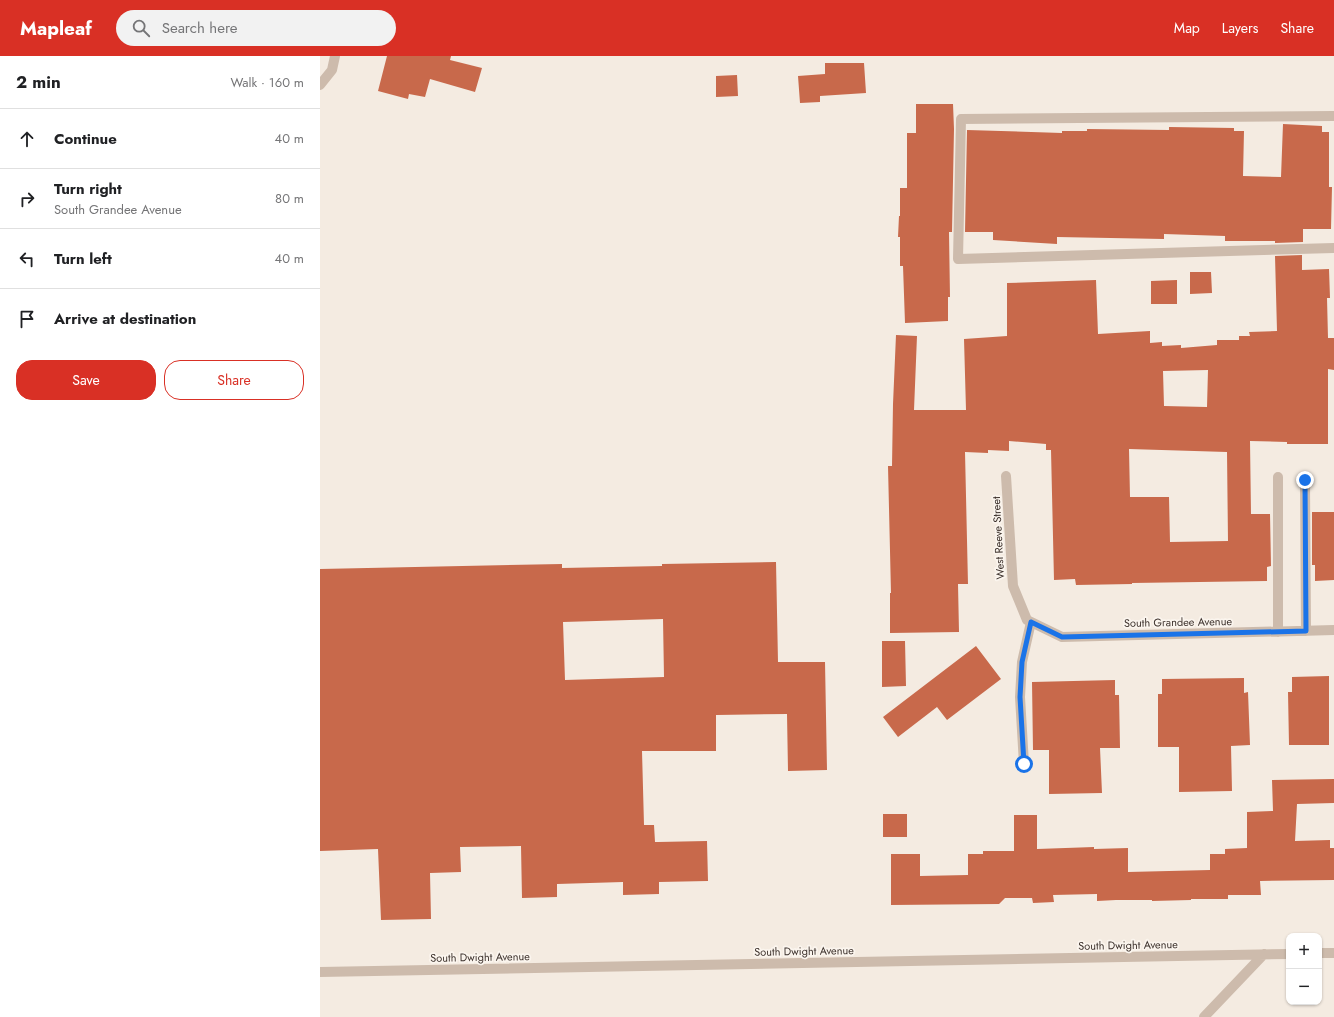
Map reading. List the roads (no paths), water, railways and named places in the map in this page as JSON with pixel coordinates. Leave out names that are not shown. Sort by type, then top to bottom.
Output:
[{"type":"street","points":[[320,85],[332,70],[336,56]]},
{"type":"street","points":[[1334,116],[961,119],[958,259],[1334,248]]},
{"type":"street","name":"West Reeve Street","points":[[1006,476],[1013,586],[1029,621]]},
{"type":"street","points":[[1278,477],[1278,632]]},
{"type":"street","points":[[1305,480],[1306,631]]},
{"type":"street","points":[[1024,764],[1020,697],[1022,662],[1029,621]]},
{"type":"street","name":"South Grandee Avenue","points":[[1029,621],[1062,637],[1334,630]]},
{"type":"street","points":[[1322,953],[1334,953]]},
{"type":"street","points":[[1204,1017],[1264,954]]},
{"type":"street","name":"South Dwight Avenue","points":[[320,972],[1286,954]]}]
